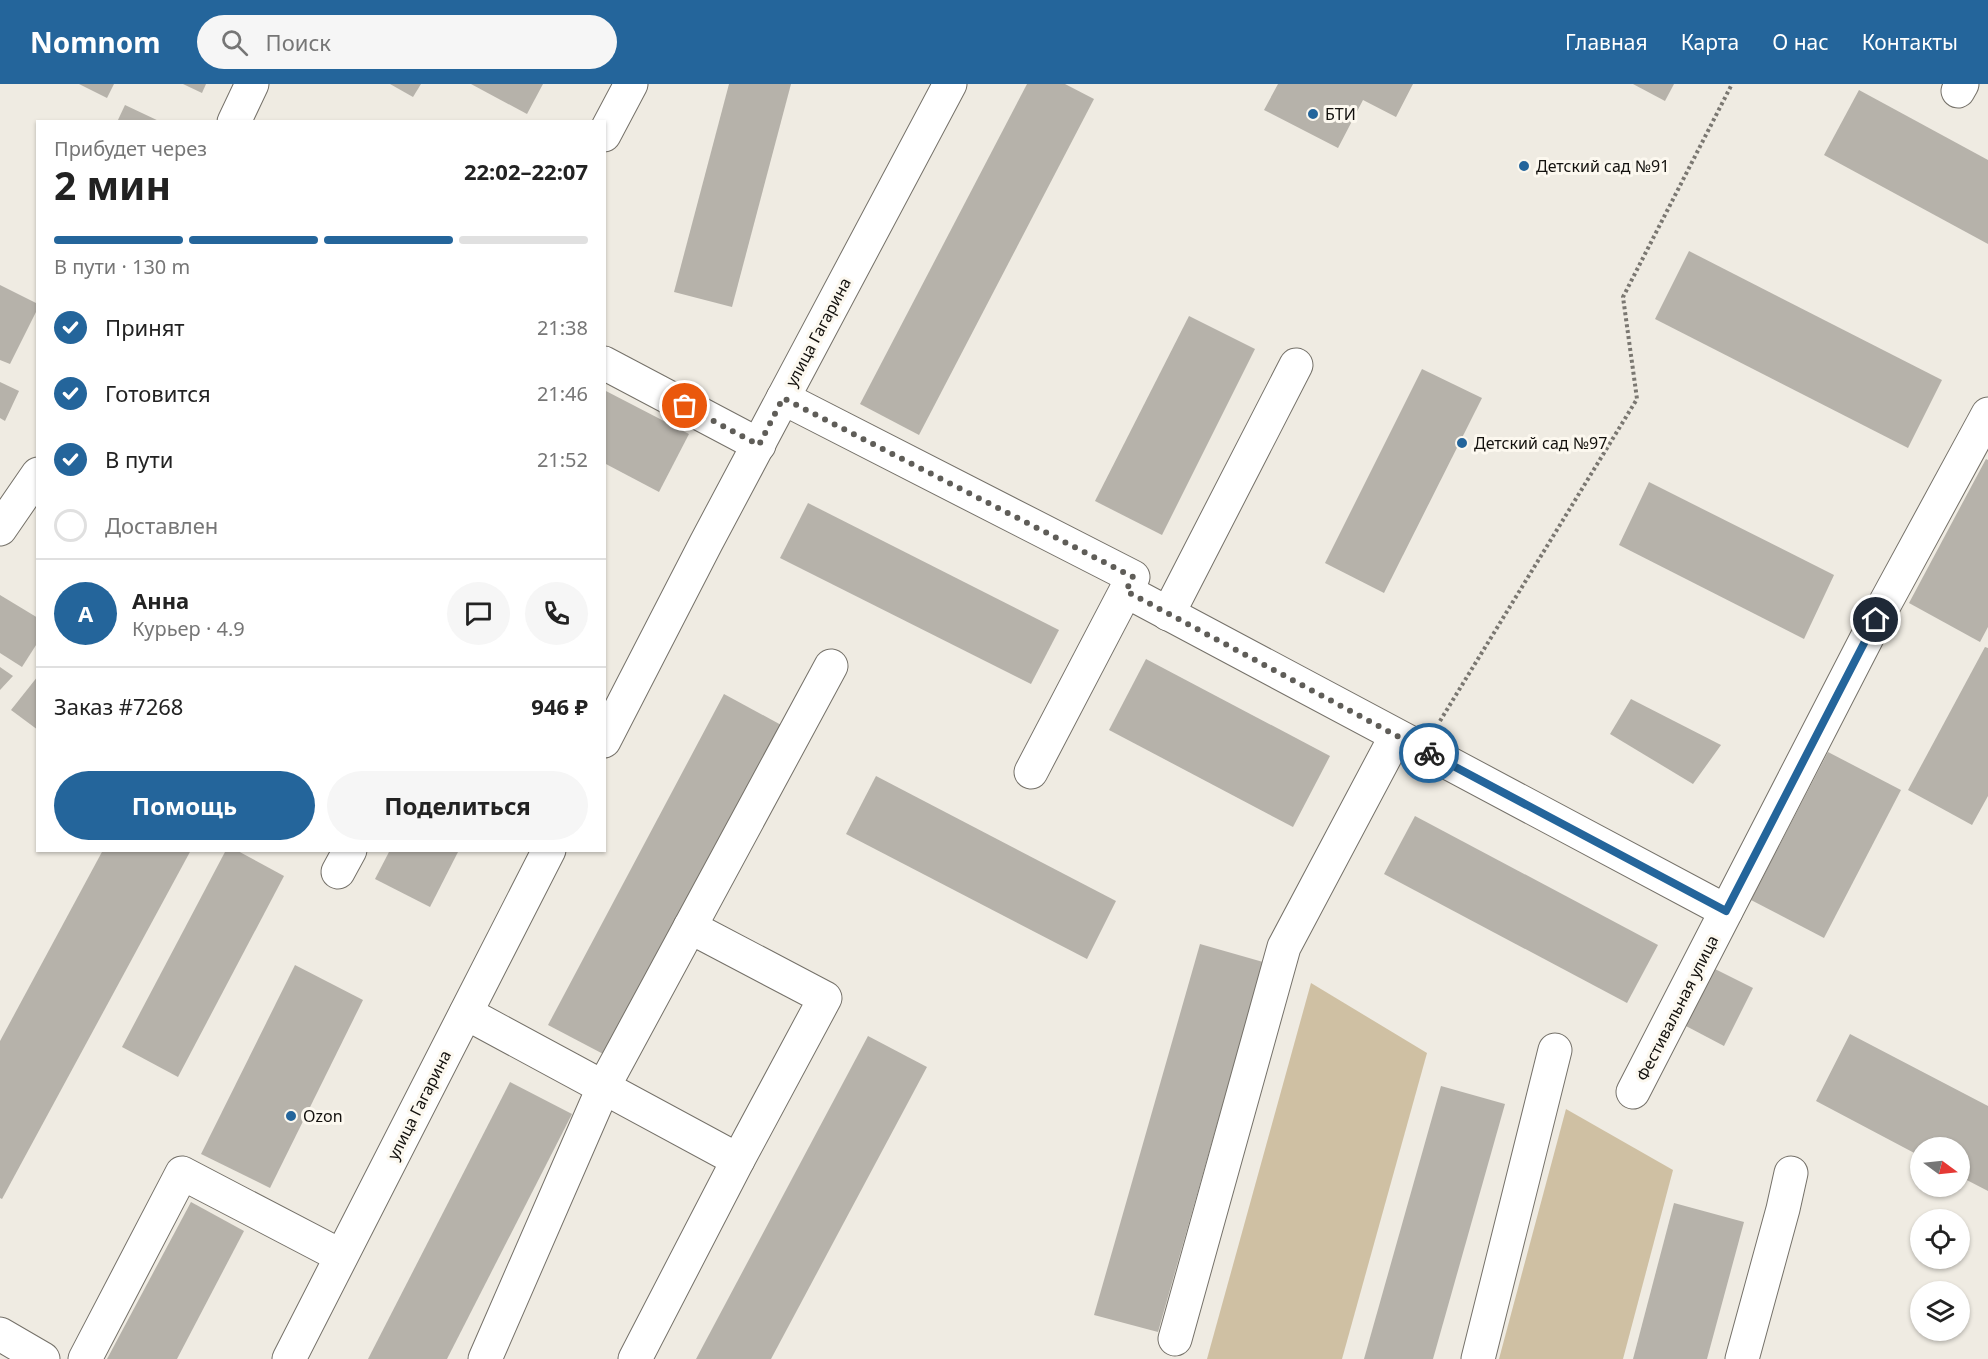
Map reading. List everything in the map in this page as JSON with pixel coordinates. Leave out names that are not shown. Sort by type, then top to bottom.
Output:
[{"type":"street","points":[[235,120],[252,84]]},
{"type":"street","points":[[606,131],[631,84]]},
{"type":"street","name":"улица Гагарина","points":[[606,733],[950,84]]},
{"type":"street","points":[[606,364],[759,445]]},
{"type":"street","points":[[1168,614],[1296,365]]},
{"type":"street","points":[[783,398],[1133,577],[1031,772]]},
{"type":"street","name":"Фестивальная улица","points":[[1633,1092],[1876,620],[1988,414]]},
{"type":"street","points":[[0,529],[36,477]]},
{"type":"street","points":[[1126,591],[1726,911]]},
{"type":"street","points":[[485,1359],[603,1086],[831,666]]},
{"type":"street","points":[[1175,1339],[1284,947],[1410,742]]},
{"type":"street","name":"улица Гагарина","points":[[289,1359],[548,852]]},
{"type":"street","points":[[635,1359],[825,998],[690,927]]},
{"type":"street","points":[[466,1013],[738,1160]]},
{"type":"street","points":[[1478,1359],[1555,1050]]},
{"type":"street","points":[[85,1359],[182,1173],[341,1256]]},
{"type":"street","points":[[1742,1359],[1791,1173]]},
{"type":"street","points":[[0,1334],[43,1359]]},
{"type":"path","points":[[1410,742],[1637,399],[1623,297],[1732,84]]},
{"type":"shaded area","points":[[1311,983],[1427,1053],[1342,1359],[1207,1359]]},
{"type":"shaded area","points":[[1566,1109],[1673,1170],[1623,1359],[1499,1359]]},
{"type":"building","points":[[79,84],[114,84],[107,98]]},
{"type":"building","points":[[183,84],[206,84],[202,93]]},
{"type":"building","points":[[390,84],[421,84],[413,97]]},
{"type":"building","points":[[471,84],[543,84],[527,114]]},
{"type":"building","points":[[729,84],[791,84],[732,307],[674,292]]},
{"type":"building","points":[[1027,84],[1065,84],[1094,99],[919,435],[860,404]]},
{"type":"building","name":"БТИ","points":[[1278,84],[1413,84],[1396,117],[1363,100],[1338,148],[1264,110]]},
{"type":"building","points":[[1633,84],[1674,84],[1665,101]]},
{"type":"building","points":[[1859,90],[1988,160],[1988,244],[1824,155]]},
{"type":"building","points":[[125,105],[157,120],[118,120]]},
{"type":"building","points":[[1689,251],[1942,380],[1908,448],[1655,319]]},
{"type":"building","points":[[0,285],[36,303],[36,312],[10,364],[0,360]]},
{"type":"building","points":[[1189,316],[1255,349],[1162,535],[1095,501]]},
{"type":"building","points":[[1422,369],[1482,398],[1384,593],[1325,563]]},
{"type":"building","points":[[0,382],[19,391],[5,421],[0,418]]},
{"type":"building","points":[[606,391],[689,434],[659,492],[606,464]]},
{"type":"building","points":[[1986,459],[1988,460],[1988,627],[1980,642],[1909,603]]},
{"type":"building","points":[[1649,482],[1834,575],[1804,639],[1619,545]]},
{"type":"building","points":[[808,503],[1059,630],[1031,684],[780,558]]},
{"type":"building","points":[[0,595],[36,617],[36,645],[22,667],[0,653]]},
{"type":"building","points":[[1985,647],[1988,648],[1988,796],[1972,825],[1908,790]]},
{"type":"building","points":[[1146,659],[1330,756],[1293,827],[1109,730]]},
{"type":"building","points":[[0,667],[13,676],[0,690]]},
{"type":"building","points":[[36,679],[36,729],[11,710]]},
{"type":"building","points":[[724,694],[783,726],[607,1056],[548,1025]]},
{"type":"building","points":[[1631,699],[1721,745],[1693,784],[1610,734]]},
{"type":"building","points":[[1828,752],[1901,790],[1824,938],[1751,900]]},
{"type":"building","points":[[876,776],[1116,901],[1087,959],[846,834]]},
{"type":"building","points":[[1415,816],[1658,945],[1627,1003],[1384,874]]},
{"type":"building","points":[[102,852],[190,852],[2,1199],[0,1198],[0,1041]]},
{"type":"building","points":[[225,852],[240,852],[284,876],[178,1077],[122,1047]]},
{"type":"building","points":[[389,852],[458,852],[430,907],[375,879]]},
{"type":"building","points":[[1200,944],[1263,962],[1158,1332],[1094,1315]]},
{"type":"building","points":[[295,965],[363,1000],[270,1188],[201,1154]]},
{"type":"building","points":[[1715,969],[1753,988],[1724,1046],[1686,1026]]},
{"type":"building","points":[[1850,1034],[1988,1106],[1988,1191],[1970,1182],[1970,1137],[1910,1137],[1910,1151],[1816,1101]]},
{"type":"building","points":[[868,1036],[927,1067],[771,1359],[696,1359]]},
{"type":"building","points":[[510,1082],[572,1114],[447,1359],[368,1359]]},
{"type":"building","points":[[1441,1086],[1505,1104],[1433,1359],[1364,1359]]},
{"type":"building","points":[[191,1202],[244,1231],[177,1359],[107,1359]]},
{"type":"building","points":[[1674,1203],[1744,1222],[1707,1359],[1633,1359]]},
{"type":"way so far","points":[[685,406],[759,445],[783,398],[1133,577],[1126,591],[1429,753]]},
{"type":"place","name":"БТИ","points":[[1313,114]]},
{"type":"place","name":"Детский сад №91","points":[[1524,166]]},
{"type":"place","name":"Детский сад №97","points":[[1462,443]]},
{"type":"place","name":"Ozon","points":[[291,1116]]},
{"type":"route","points":[[1429,753],[1726,911],[1876,620]]}]
